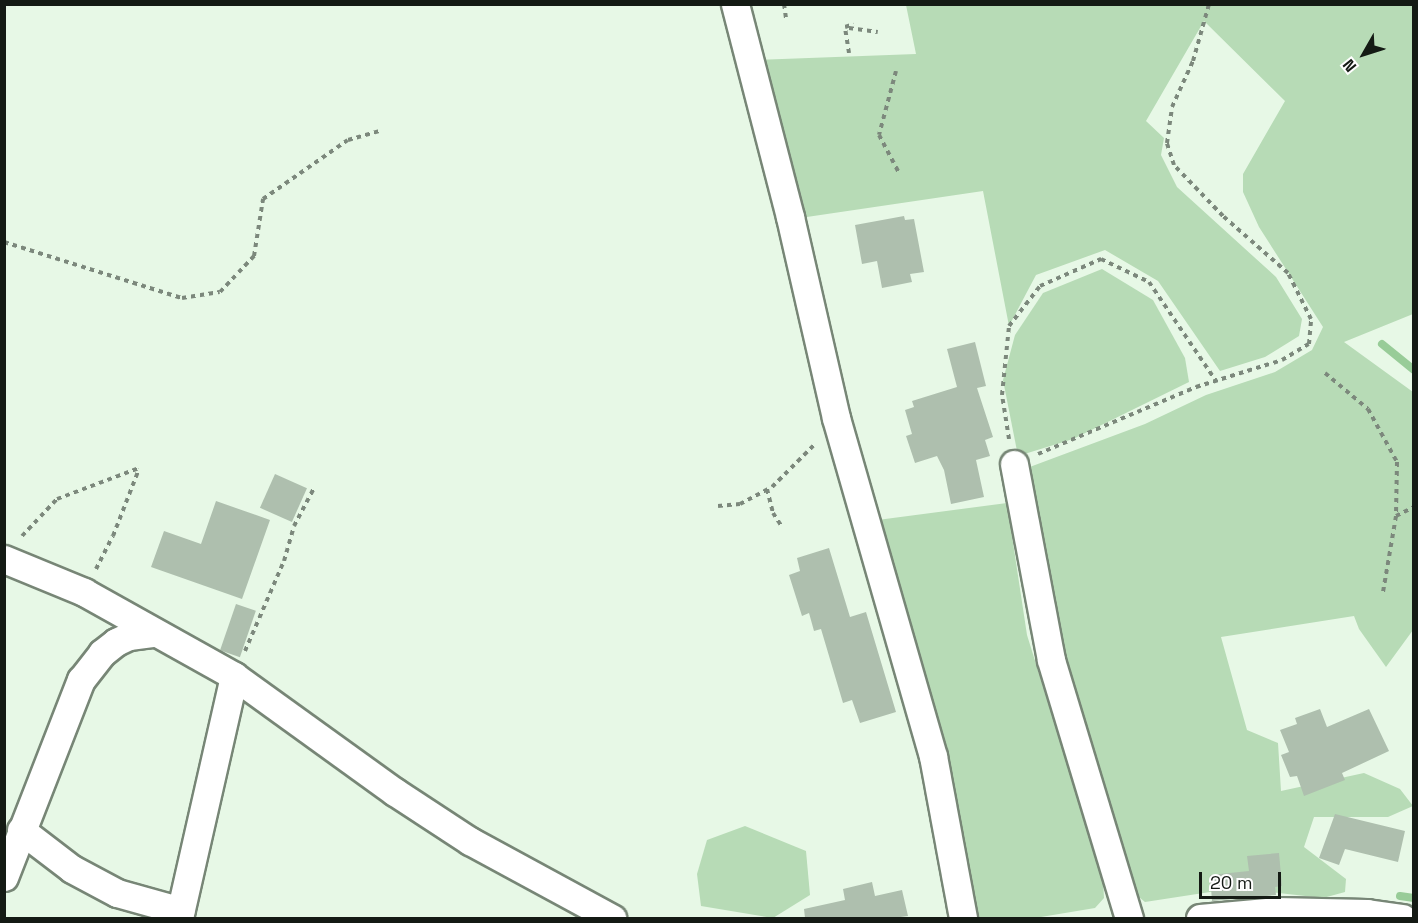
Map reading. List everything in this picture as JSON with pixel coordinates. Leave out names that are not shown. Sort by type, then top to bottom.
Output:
[{"type":"street","points":[[735,4],[793,228],[836,418],[933,756],[963,918]]},
{"type":"street","points":[[1014,464],[1051,660],[1129,918]]},
{"type":"street","points":[[12,548],[154,633],[234,676],[395,792],[471,841],[612,918]]},
{"type":"street","points":[[4,877],[81,680],[96,660],[116,642],[129,636],[154,633]]},
{"type":"street","points":[[21,831],[72,869],[117,892],[180,915],[234,676]]},
{"type":"street","points":[[1200,918],[1275,911],[1367,913],[1403,918]]},
{"type":"path","points":[[784,4],[786,18]]},
{"type":"path","points":[[1209,4],[1193,62],[1172,107],[1167,143],[1174,165],[1223,216],[1288,273],[1311,318],[1309,344],[1282,360],[1216,381],[1014,464],[1002,395],[1009,326],[1040,286],[1101,259],[1149,282],[1216,381]]},
{"type":"path","points":[[845,27],[854,24]]},
{"type":"path","points":[[845,27],[878,32]]},
{"type":"path","points":[[845,27],[849,53]]},
{"type":"path","points":[[896,71],[879,135],[898,171]]},
{"type":"path","points":[[4,242],[182,298],[220,292],[254,256],[263,199],[348,140],[382,130]]},
{"type":"path","points":[[1325,373],[1368,409],[1397,462],[1396,516],[1383,592]]},
{"type":"path","points":[[718,506],[740,504],[767,489],[802,459],[836,418]]},
{"type":"path","points":[[12,548],[57,499],[139,468],[113,536],[84,592]]},
{"type":"path","points":[[234,676],[284,561],[294,526],[314,488]]},
{"type":"path","points":[[767,489],[773,513],[782,527]]},
{"type":"path","points":[[1396,516],[1413,507]]},
{"type":"green space","points":[[906,5],[1413,5],[1413,314],[1344,342],[1413,392],[1413,630],[1386,667],[1359,629],[1354,616],[1221,637],[1247,730],[1278,743],[1281,791],[1364,773],[1400,789],[1413,806],[1388,817],[1314,817],[1304,847],[1346,879],[1345,892],[1323,898],[1236,888],[1145,902],[1134,893],[1050,644],[1019,471],[1145,424],[1206,395],[1275,372],[1312,350],[1323,327],[1259,227],[1243,192],[1243,174],[1285,101],[1204,21],[1146,121],[1164,138],[1161,155],[1177,187],[1276,277],[1302,319],[1299,336],[1265,357],[1220,371],[1158,281],[1105,250],[1036,275],[1009,326],[983,191],[800,218],[757,60],[916,54]]},
{"type":"green space","points":[[1102,269],[1153,300],[1185,358],[1189,382],[1073,439],[1018,456],[1003,380],[1015,335],[1043,293]]},
{"type":"green space","points":[[1007,503],[1027,635],[1103,879],[1104,898],[1095,908],[1035,918],[960,918],[870,521]]},
{"type":"green space","points":[[745,826],[806,851],[810,895],[773,918],[701,906],[697,874],[707,840]]},
{"type":"building","points":[[904,216],[905,220],[914,219],[924,272],[910,274],[912,282],[882,288],[877,261],[862,264],[855,225]]},
{"type":"building","points":[[975,342],[986,386],[977,388],[993,437],[985,440],[990,456],[976,460],[984,497],[951,504],[944,470],[937,456],[915,463],[906,436],[912,434],[905,410],[914,407],[912,401],[957,387],[947,349]]},
{"type":"building","points":[[275,474],[307,488],[292,522],[260,508]]},
{"type":"building","points":[[216,501],[270,520],[242,599],[151,567],[164,531],[201,544]]},
{"type":"building","points":[[829,548],[850,617],[866,612],[896,712],[860,723],[852,700],[843,703],[821,629],[814,631],[809,613],[802,616],[789,575],[800,571],[797,558]]},
{"type":"building","points":[[236,604],[256,611],[240,657],[220,650]]},
{"type":"building","points":[[1320,709],[1327,727],[1369,709],[1389,751],[1342,773],[1345,780],[1304,796],[1297,776],[1290,777],[1281,755],[1289,752],[1280,730],[1297,724],[1295,718]]},
{"type":"building","points":[[1335,814],[1405,831],[1398,862],[1345,849],[1339,865],[1319,858]]},
{"type":"building","points":[[1279,853],[1282,886],[1275,887],[1276,895],[1212,901],[1210,875],[1249,871],[1247,856]]},
{"type":"building","points":[[872,882],[875,896],[902,890],[908,916],[805,918],[804,909],[845,900],[843,889]]},
{"type":"waterway","points":[[1382,344],[1414,370]]},
{"type":"waterway","points":[[1400,896],[1414,898]]}]
